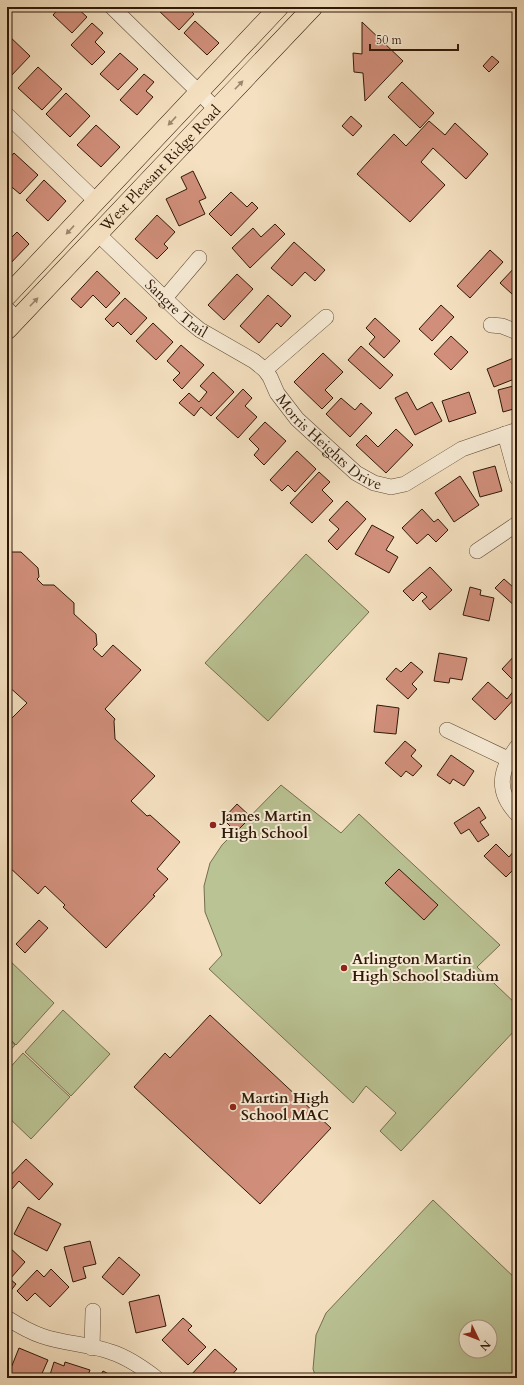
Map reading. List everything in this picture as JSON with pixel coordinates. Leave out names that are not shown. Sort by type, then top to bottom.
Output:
[{"type":"main road","name":"West Pleasant Ridge Road","points":[[7,296],[279,7]]},
{"type":"main road","name":"West Pleasant Ridge Road","points":[[10,319],[98,234],[313,7]]},
{"type":"street","points":[[112,7],[216,109]]},
{"type":"street","points":[[7,115],[96,201]]},
{"type":"street","name":"Sangre Trail","points":[[98,234],[184,317],[200,330],[254,360],[265,370]]},
{"type":"street","points":[[165,298],[199,258]]},
{"type":"street","points":[[265,370],[326,317]]},
{"type":"street","points":[[491,325],[502,326],[517,332]]},
{"type":"street","name":"Morris Heights Drive","points":[[265,370],[270,377],[277,394],[297,419],[356,473],[374,483],[391,486],[405,484],[462,449],[511,432]]},
{"type":"street","points":[[511,432],[517,478]]},
{"type":"street","points":[[477,551],[517,524]]},
{"type":"street","points":[[447,730],[513,753],[504,769],[501,788],[511,808],[517,814]]},
{"type":"street","points":[[92,1348],[93,1311]]},
{"type":"street","points":[[7,1318],[27,1330],[41,1336],[111,1351],[122,1356],[156,1378]]},
{"type":"green space","points":[[306,554],[369,612],[268,721],[205,663]]},
{"type":"green space","name":"Arlington Martin High School Stadium","points":[[281,785],[341,833],[359,814],[500,945],[477,967],[517,1005],[517,1028],[401,1151],[380,1131],[396,1113],[366,1086],[353,1103],[209,969],[222,955],[205,912],[204,886],[210,863],[222,845]]},
{"type":"green space","points":[[8,959],[54,1003],[16,1045],[7,1036]]},
{"type":"green space","points":[[63,1010],[110,1054],[71,1096],[25,1052]]},
{"type":"green space","points":[[7,1038],[15,1045],[7,1054]]},
{"type":"green space","points":[[23,1053],[70,1097],[31,1139],[7,1116],[7,1071]]},
{"type":"green space","points":[[433,1200],[517,1280],[517,1378],[316,1378],[313,1369],[316,1335],[326,1313]]},
{"type":"building","points":[[60,7],[76,7],[87,17],[72,33],[53,15]]},
{"type":"building","points":[[158,7],[187,7],[194,14],[179,30],[157,9]]},
{"type":"building","points":[[195,21],[219,43],[207,55],[184,33]]},
{"type":"building","points":[[362,22],[403,61],[365,101],[363,73],[354,72],[353,53],[362,54]]},
{"type":"building","points":[[92,23],[103,33],[95,42],[105,52],[92,65],[71,45]]},
{"type":"building","points":[[7,34],[30,56],[10,77],[7,74]]},
{"type":"building","points":[[120,53],[138,69],[118,90],[100,74]]},
{"type":"building","points":[[492,56],[499,62],[489,72],[483,66]]},
{"type":"building","points":[[38,67],[62,89],[42,110],[18,88]]},
{"type":"building","points":[[144,74],[154,82],[146,91],[153,97],[137,115],[120,100]]},
{"type":"building","points":[[402,82],[434,113],[420,128],[388,97]]},
{"type":"building","points":[[66,93],[90,116],[70,137],[46,114]]},
{"type":"building","points":[[351,116],[362,126],[353,136],[342,126]]},
{"type":"building","points":[[429,121],[445,135],[455,123],[488,154],[466,179],[433,148],[421,162],[445,185],[410,222],[357,174],[394,134],[406,146]]},
{"type":"building","points":[[96,125],[120,147],[101,167],[77,145]]},
{"type":"building","points":[[14,153],[38,175],[20,194],[7,183],[7,161]]},
{"type":"building","points":[[193,171],[206,198],[199,201],[205,214],[179,226],[166,199],[187,189],[181,177]]},
{"type":"building","points":[[44,180],[66,201],[48,221],[26,200]]},
{"type":"building","points":[[231,192],[247,207],[252,202],[258,208],[231,236],[209,214]]},
{"type":"building","points":[[157,215],[175,232],[164,244],[168,248],[157,259],[135,239]]},
{"type":"building","points":[[275,224],[285,234],[250,268],[232,248],[253,228],[261,237]]},
{"type":"building","points":[[17,232],[29,244],[7,267],[7,240],[8,241]]},
{"type":"building","points":[[294,242],[325,270],[315,281],[305,272],[292,286],[271,268]]},
{"type":"building","points":[[490,250],[503,262],[470,298],[457,286]]},
{"type":"building","points":[[517,265],[517,289],[512,294],[500,283]]},
{"type":"building","points":[[97,271],[120,293],[106,308],[93,295],[81,308],[71,299]]},
{"type":"building","points":[[237,274],[253,289],[224,320],[208,305]]},
{"type":"building","points":[[268,295],[291,316],[281,327],[277,323],[259,343],[240,326]]},
{"type":"building","points":[[125,298],[147,318],[131,335],[118,322],[113,327],[105,319]]},
{"type":"building","points":[[441,305],[454,317],[432,341],[419,329]]},
{"type":"building","points":[[375,318],[400,341],[384,358],[369,344],[375,337],[366,328]]},
{"type":"building","points":[[153,323],[173,342],[156,360],[136,341]]},
{"type":"building","points":[[451,336],[468,352],[451,370],[434,354]]},
{"type":"building","points":[[181,345],[204,365],[182,389],[173,380],[180,373],[167,361]]},
{"type":"building","points":[[361,346],[393,375],[380,389],[348,360]]},
{"type":"building","points":[[323,353],[343,372],[325,390],[333,398],[322,409],[294,382]]},
{"type":"building","points":[[516,357],[517,378],[494,387],[487,369]]},
{"type":"building","points":[[213,372],[234,392],[211,416],[201,407],[194,416],[179,403],[189,393],[199,402],[207,392],[200,386]]},
{"type":"building","points":[[517,385],[517,408],[503,412],[498,390]]},
{"type":"building","points":[[243,389],[252,398],[245,406],[257,417],[238,438],[216,418]]},
{"type":"building","points":[[407,392],[417,410],[432,402],[442,421],[415,435],[395,398]]},
{"type":"building","points":[[469,392],[476,413],[449,422],[442,401]]},
{"type":"building","points":[[341,398],[355,410],[361,403],[372,413],[350,437],[326,414]]},
{"type":"building","points":[[265,422],[286,441],[264,465],[254,455],[259,449],[249,439]]},
{"type":"building","points":[[396,429],[413,445],[386,473],[356,445],[366,435],[378,447]]},
{"type":"building","points":[[297,451],[316,469],[295,492],[288,485],[282,491],[270,480]]},
{"type":"building","points":[[495,466],[502,491],[480,497],[473,472]]},
{"type":"building","points":[[319,472],[330,482],[322,490],[333,501],[312,523],[290,503]]},
{"type":"building","points":[[460,476],[479,505],[454,522],[435,493]]},
{"type":"building","points":[[347,501],[366,519],[337,550],[328,541],[339,529],[329,520]]},
{"type":"building","points":[[422,509],[434,522],[438,519],[448,530],[436,542],[428,534],[417,544],[402,528]]},
{"type":"building","points":[[372,525],[394,537],[386,550],[398,557],[389,573],[355,554]]},
{"type":"building","name":"James Martin High School","points":[[7,552],[10,554],[12,552],[21,552],[38,568],[39,577],[37,579],[43,585],[54,585],[74,603],[74,614],[96,634],[97,645],[93,649],[102,657],[113,645],[141,670],[105,709],[115,719],[115,739],[155,776],[131,801],[147,816],[150,815],[180,842],[157,869],[168,879],[153,895],[155,896],[106,948],[63,907],[65,905],[45,886],[38,894],[7,865],[7,723],[27,703],[7,685]]},
{"type":"building","points":[[430,567],[452,590],[430,610],[422,601],[427,597],[422,592],[413,601],[403,591]]},
{"type":"building","points":[[504,579],[513,587],[517,582],[517,608],[495,588]]},
{"type":"building","points":[[470,587],[481,590],[480,595],[494,598],[489,621],[463,615]]},
{"type":"building","points":[[439,653],[467,658],[462,680],[450,678],[449,683],[434,681]]},
{"type":"building","points":[[517,653],[517,684],[502,669]]},
{"type":"building","points":[[411,662],[423,672],[412,684],[417,689],[408,699],[386,679],[396,668],[401,672]]},
{"type":"building","points":[[488,682],[507,699],[515,689],[517,691],[517,696],[495,720],[472,699]]},
{"type":"building","points":[[377,705],[399,708],[396,734],[374,732]]},
{"type":"building","points":[[405,741],[416,750],[411,756],[422,766],[413,776],[406,771],[401,777],[385,763]]},
{"type":"building","points":[[451,755],[474,771],[464,786],[453,779],[450,784],[437,775]]},
{"type":"building","points":[[237,804],[251,817],[236,832],[223,819]]},
{"type":"building","points":[[479,807],[486,818],[480,822],[489,835],[478,842],[469,829],[461,834],[454,823]]},
{"type":"building","points":[[496,844],[509,857],[514,851],[517,854],[517,866],[506,877],[484,856]]},
{"type":"building","points":[[399,869],[438,905],[424,920],[385,883]]},
{"type":"building","points":[[39,920],[48,928],[25,953],[16,944]]},
{"type":"building","name":"Martin High School MAC","points":[[210,1015],[331,1128],[260,1204],[134,1087],[165,1053],[170,1058]]},
{"type":"building","points":[[26,1159],[53,1184],[39,1200],[19,1181],[12,1189],[7,1185],[7,1179]]},
{"type":"building","points":[[28,1207],[61,1224],[47,1251],[14,1234]]},
{"type":"building","points":[[90,1241],[96,1264],[83,1267],[86,1278],[73,1282],[64,1247]]},
{"type":"building","points":[[7,1245],[25,1262],[10,1279],[16,1284],[9,1293],[7,1291]]},
{"type":"building","points":[[119,1257],[140,1275],[123,1295],[102,1277]]},
{"type":"building","points":[[51,1269],[69,1287],[50,1307],[35,1293],[27,1301],[17,1291],[37,1270],[44,1277]]},
{"type":"building","points":[[159,1295],[166,1326],[136,1333],[129,1302]]},
{"type":"building","points":[[183,1318],[192,1326],[188,1330],[206,1347],[188,1365],[162,1340]]},
{"type":"building","points":[[19,1348],[48,1360],[40,1378],[7,1378]]},
{"type":"building","points":[[215,1349],[237,1369],[229,1378],[193,1378],[190,1376]]},
{"type":"building","points":[[54,1362],[64,1366],[65,1362],[90,1370],[87,1378],[49,1378]]},
{"type":"building","points":[[103,1371],[116,1378],[99,1378]]},
{"type":"place","name":"James Martin High School","points":[[213,825]]},
{"type":"place","name":"Arlington Martin High School Stadium","points":[[344,968]]},
{"type":"place","name":"Martin High School MAC","points":[[233,1107]]}]
